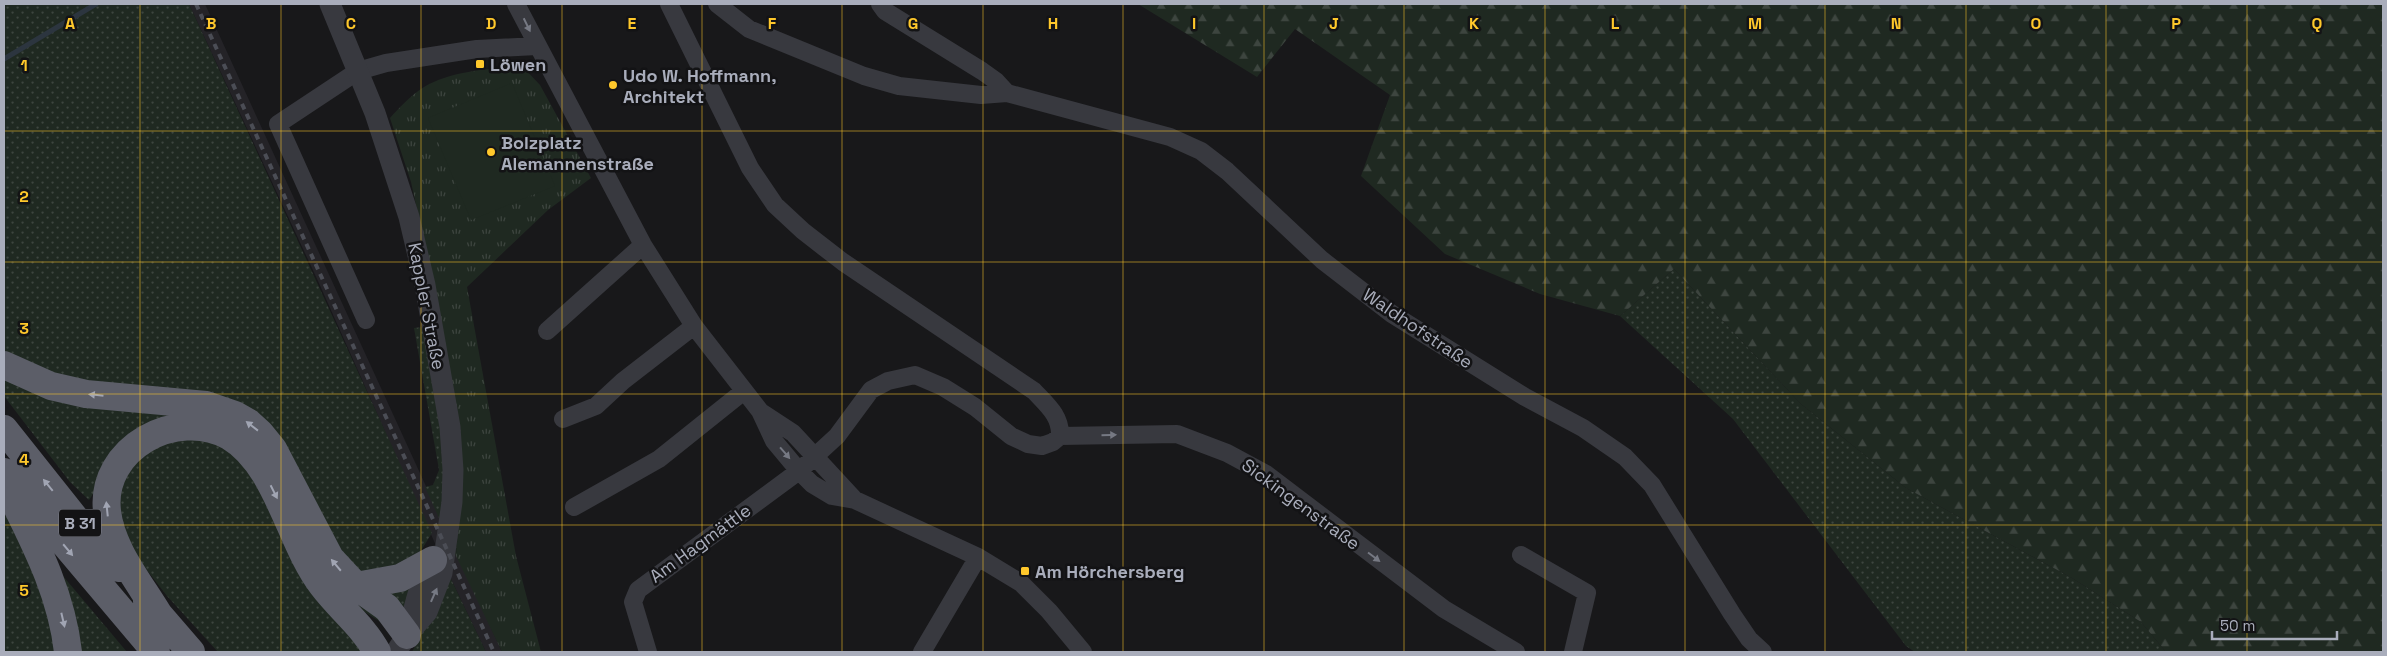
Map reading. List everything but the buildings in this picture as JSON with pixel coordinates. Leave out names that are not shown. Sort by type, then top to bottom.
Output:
[{"type":"highway","points":[[4,365],[51,386],[86,394],[206,406],[235,414],[260,433],[273,449],[330,558],[356,586],[387,608],[402,644]]},
{"type":"highway","points":[[159,615],[119,549],[110,528],[106,500],[108,486],[126,454],[150,435],[167,429],[185,427],[216,431],[228,436],[254,459],[273,490],[312,570],[322,585],[348,612],[377,652]]},
{"type":"highway","name":"B 31","points":[[4,429],[74,517],[192,652]]},
{"type":"highway","name":"B 31","points":[[4,472],[156,652]]},
{"type":"highway","points":[[4,479],[56,593],[64,622],[68,652]]},
{"type":"highway","points":[[356,586],[400,578],[439,554]]},
{"type":"highway","points":[[348,612],[385,631],[402,644]]},
{"type":"street","name":"Kappler Straße","points":[[330,4],[374,113],[409,217],[425,285],[450,427],[453,470],[439,554],[414,606],[402,644]]},
{"type":"street","points":[[516,4],[644,245],[694,326],[760,412],[774,441],[800,471],[812,484],[832,496],[855,500],[978,557],[1021,583],[1049,611],[1084,652]]},
{"type":"street","points":[[669,4],[750,168],[775,205],[803,231],[844,262],[1034,391],[1053,411],[1061,425],[1060,436],[1053,442],[1042,446],[1028,444],[1012,436],[975,407],[943,387],[915,375],[888,380],[871,390],[837,436],[814,457]]},
{"type":"street","points":[[717,4],[750,29],[864,76],[899,86],[981,95],[1007,93]]},
{"type":"street","points":[[880,4],[886,11],[982,71],[996,81],[1007,93]]},
{"type":"street","points":[[366,320],[278,124],[358,71],[386,63],[442,53],[537,46]]},
{"type":"street","name":"Waldhofstraße","points":[[1007,93],[1170,136],[1201,151],[1227,171],[1322,260],[1392,314],[1525,397],[1583,428],[1625,457],[1652,485],[1732,614],[1749,639],[1763,652]]},
{"type":"street","points":[[546,331],[644,245]]},
{"type":"street","points":[[563,419],[596,406],[623,381],[694,326]]},
{"type":"street","points":[[574,507],[659,459],[744,392]]},
{"type":"street","points":[[760,412],[793,433],[855,500]]},
{"type":"street","name":"Sickingenstraße","points":[[1060,436],[1177,434],[1227,452],[1266,474],[1444,609],[1516,652]]},
{"type":"street","name":"Am Hagmättle","points":[[648,652],[633,602],[638,590],[800,471],[814,457]]},
{"type":"street","points":[[1521,554],[1587,593],[1573,652]]},
{"type":"street","points":[[922,652],[978,557]]},
{"type":"shaded area","points":[[189,4],[205,4],[502,652],[486,652],[450,577],[318,281]]},
{"type":"green space","points":[[4,4],[189,4],[432,533],[417,557],[369,576],[341,562],[277,445],[77,384],[4,356]]},
{"type":"green space","points":[[1138,4],[2383,4],[2383,652],[2166,652],[2141,622],[2072,578],[1906,488],[1801,404],[1674,269],[1620,316],[1540,294],[1445,254],[1361,176],[1390,95],[1295,29],[1257,77]]},
{"type":"green space","points":[[521,65],[540,85],[591,178],[548,210],[467,287],[516,556],[541,652],[502,652],[456,556],[462,480],[424,241],[411,182],[390,118],[415,94],[435,81],[459,74]]},
{"type":"green space","name":"Bolzplatz Alemannenstraße","points":[[512,83],[555,186],[471,220],[428,118]]},
{"type":"green space","points":[[1674,269],[1801,404],[1906,488],[2072,578],[2141,622],[2166,652],[1915,652],[1906,646],[1733,419],[1620,316]]},
{"type":"green space","points":[[441,325],[462,480],[456,556],[425,487],[433,485],[439,470],[414,328]]},
{"type":"green space","points":[[4,374],[31,387],[75,400],[120,406],[196,410],[211,413],[239,424],[255,436],[279,467],[313,541],[328,568],[351,592],[388,619],[384,624],[370,615],[344,595],[334,583],[319,559],[279,478],[262,453],[243,434],[218,421],[188,416],[153,422],[130,435],[117,448],[89,500],[70,482],[4,396]]},
{"type":"green space","points":[[186,437],[218,443],[248,467],[368,652],[218,652],[167,596],[132,551],[123,535],[118,495],[124,478],[142,452]]},
{"type":"green space","points":[[4,513],[26,543],[49,603],[57,652],[4,652]]},
{"type":"green space","points":[[63,576],[127,652],[76,652]]},
{"type":"green space","points":[[450,577],[486,652],[412,652]]},
{"type":"green space","points":[[414,584],[406,608],[384,596]]},
{"type":"waterway","points":[[4,59],[96,4]]},
{"type":"railway","points":[[196,4],[494,652]]},
{"type":"place","name":"Löwen","points":[[480,64]]},
{"type":"place","name":"Udo W. Hoffmann, Architekt","points":[[613,85]]},
{"type":"place","name":"Bolzplatz Alemannenstraße","points":[[491,152]]},
{"type":"place","name":"Am Hörchersberg","points":[[1025,571]]}]
